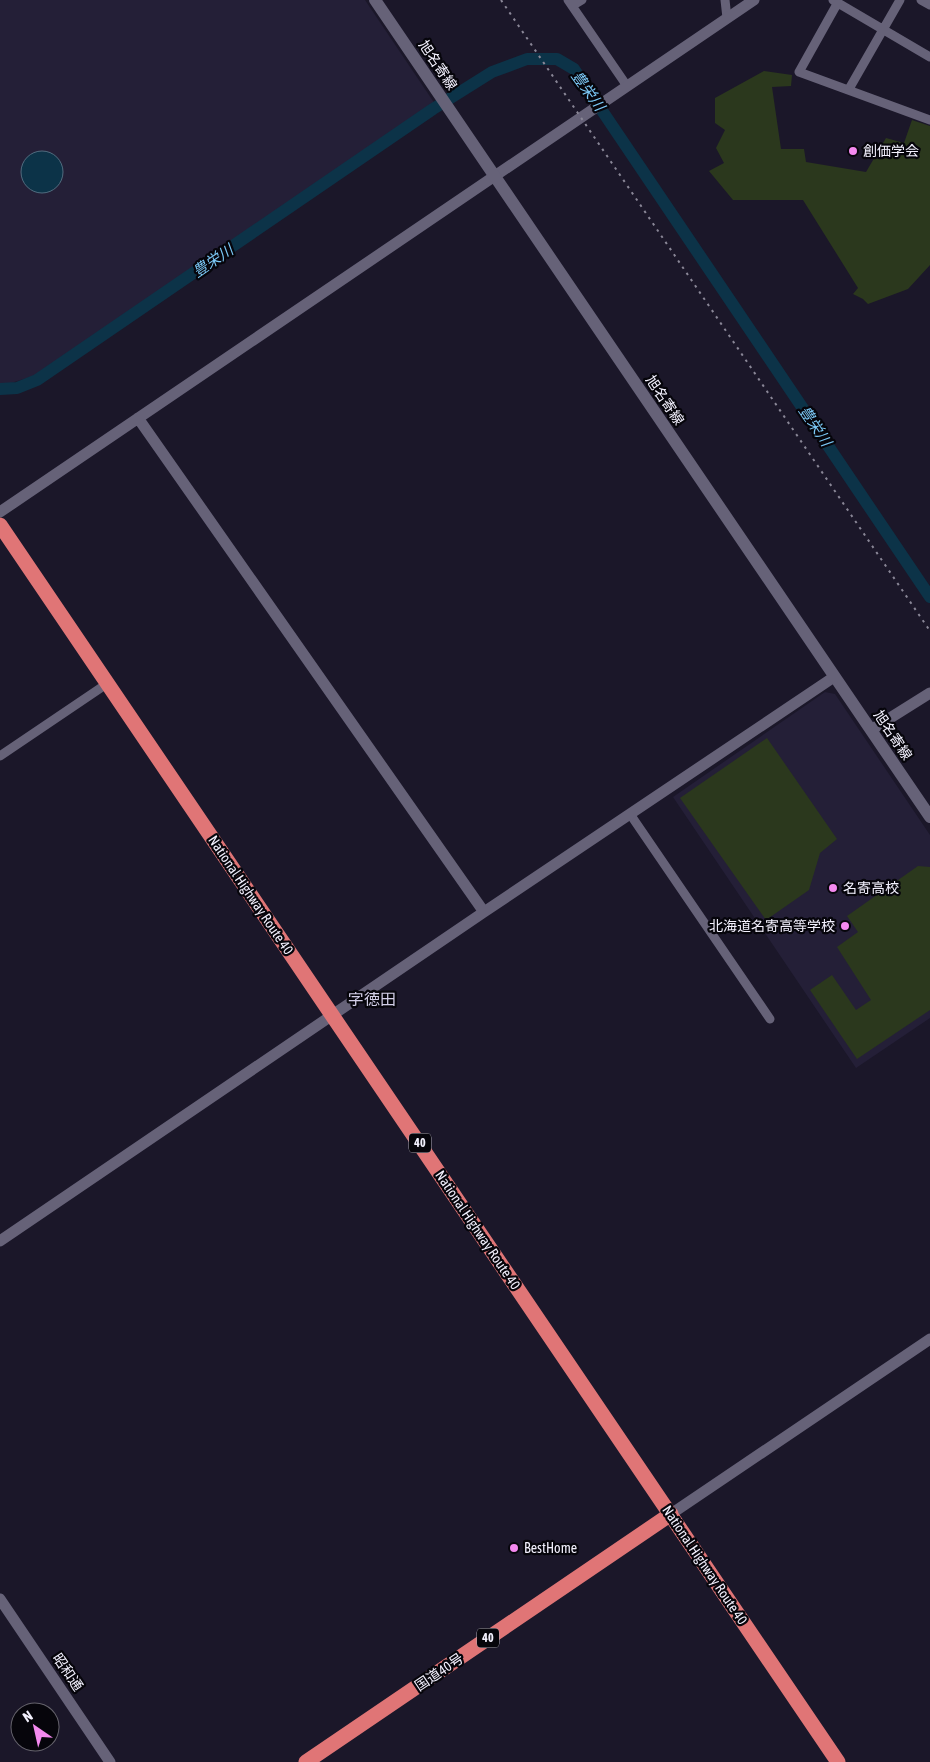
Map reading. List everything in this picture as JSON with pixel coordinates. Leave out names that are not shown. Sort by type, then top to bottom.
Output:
[{"type":"highway","name":"National Highway Route 40","points":[[0,525],[838,1762]]},
{"type":"highway","name":"国道40号","points":[[306,1762],[671,1514]]},
{"type":"main road","name":"旭名寄線","points":[[375,0],[930,817]]},
{"type":"street","points":[[582,0],[570,3],[627,86]]},
{"type":"street","points":[[724,0],[727,18]]},
{"type":"street","points":[[0,512],[754,0]]},
{"type":"street","points":[[849,89],[900,0]]},
{"type":"street","points":[[921,0],[930,5]]},
{"type":"street","points":[[930,57],[835,2],[799,72],[930,120]]},
{"type":"street","points":[[138,418],[484,912]]},
{"type":"street","points":[[0,1242],[484,912],[834,677]]},
{"type":"street","points":[[0,756],[108,683]]},
{"type":"street","points":[[871,730],[930,693]]},
{"type":"street","points":[[630,814],[770,1019]]},
{"type":"street","points":[[671,1514],[930,1339]]},
{"type":"street","name":"昭和通","points":[[0,1599],[110,1762]]},
{"type":"shaded area","points":[[0,0],[365,0],[435,104],[37,375],[11,383],[0,384]]},
{"type":"shaded area","name":"北海道名寄高等学校","points":[[825,692],[835,694],[930,835],[930,1018],[856,1068],[673,797]]},
{"type":"green space","points":[[764,71],[792,75],[791,86],[772,87],[781,149],[804,149],[806,162],[866,172],[886,138],[904,143],[912,120],[930,126],[930,265],[908,289],[868,304],[853,294],[858,288],[803,200],[733,200],[709,171],[724,163],[716,148],[725,130],[715,123],[715,98]]},
{"type":"green space","points":[[767,738],[837,839],[820,853],[809,890],[766,920],[680,798]]},
{"type":"green space","points":[[918,866],[930,867],[930,1010],[857,1059],[810,990],[832,975],[856,1010],[871,1000],[837,947],[858,932],[847,916]]},
{"type":"water","points":[[42,151],[57,157],[63,172],[57,187],[42,193],[27,187],[21,172],[27,157]]},
{"type":"waterway","name":"豊栄川","points":[[0,389],[17,388],[37,380],[433,109],[492,72],[527,59],[557,59],[574,69],[930,597]]},
{"type":"railway","points":[[501,0],[930,631]]},
{"type":"place","name":"創価学会","points":[[853,151]]},
{"type":"place","name":"名寄高校","points":[[833,888]]},
{"type":"place","name":"北海道名寄高等学校","points":[[845,926]]},
{"type":"place","name":"BestHome","points":[[514,1548]]},
{"type":"district","name":"字徳田","points":[[372,999]]}]
